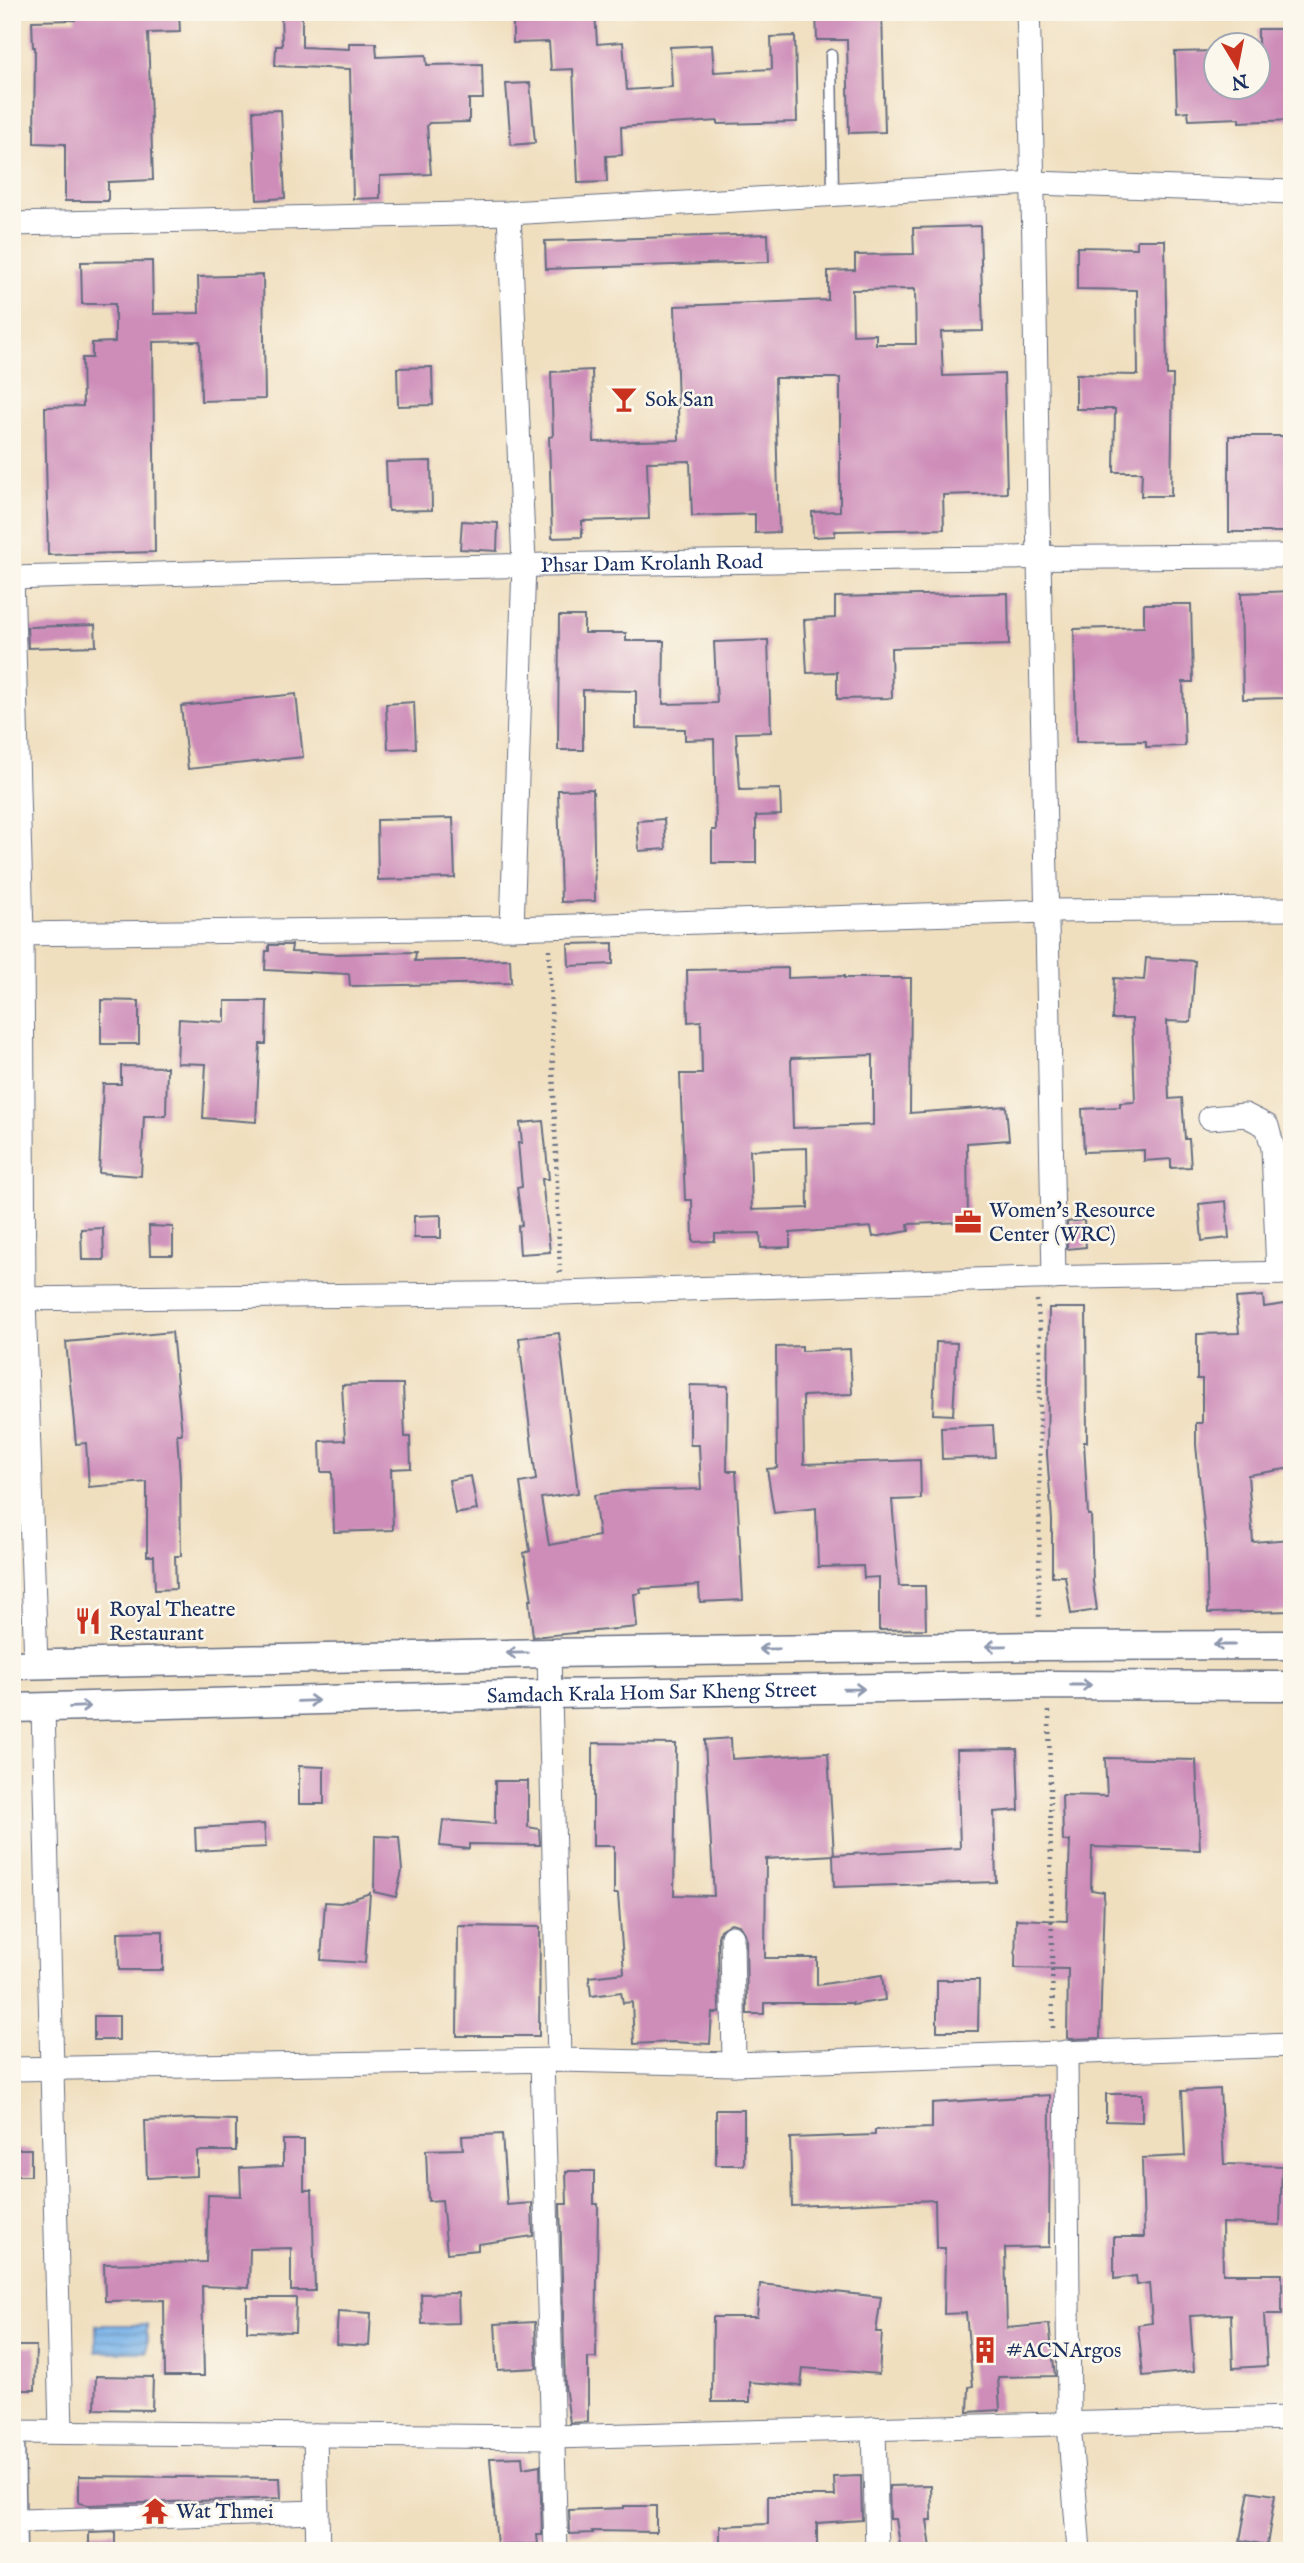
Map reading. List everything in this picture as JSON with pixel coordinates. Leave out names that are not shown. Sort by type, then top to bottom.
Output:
[{"type":"street","points":[[1028,12],[1035,183],[1039,557],[1048,911],[1044,1278]]},
{"type":"street","points":[[12,224],[509,213],[1035,183],[1292,192]]},
{"type":"street","points":[[509,213],[524,564],[512,929]]},
{"type":"street","name":"Phsar Dam Krolanh Road","points":[[12,577],[524,564],[1292,556]]},
{"type":"street","points":[[12,577],[24,1665]]},
{"type":"street","points":[[17,933],[512,929],[1048,911],[1292,909]]},
{"type":"street","points":[[18,1299],[561,1293],[1285,1273],[1273,1148],[1267,1126],[1245,1115],[1210,1118]]},
{"type":"street","name":"Samdach Krala Hom Sar Kheng Street","points":[[24,1665],[550,1653],[1292,1645]]},
{"type":"street","points":[[550,1653],[550,2061],[556,2551]]},
{"type":"street","name":"Samdach Krala Hom Sar Kheng Street","points":[[12,1708],[1048,1685],[1292,1686]]},
{"type":"street","points":[[43,1708],[61,2432]]},
{"type":"street","points":[[732,1937],[734,2064]]},
{"type":"street","points":[[12,2069],[550,2061],[734,2064],[1292,2045]]},
{"type":"street","points":[[1060,2052],[1069,2423],[1079,2551]]},
{"type":"street","points":[[15,2432],[553,2437],[1292,2418]]},
{"type":"street","points":[[874,2428],[877,2551]]},
{"type":"street","points":[[315,2435],[317,2551]]},
{"type":"street","points":[[20,2521],[317,2512]]},
{"type":"lane","points":[[831,55],[833,193]]},
{"type":"lane","points":[[15,2432],[21,2551]]},
{"type":"path","points":[[549,927],[561,1293]]},
{"type":"path","points":[[1039,1646],[1040,1332],[1044,1278]]},
{"type":"path","points":[[1048,1685],[1060,2052]]},
{"type":"water","points":[[96,2325],[147,2325],[147,2352],[96,2352]]},
{"type":"building","points":[[75,12],[179,12],[180,32],[148,33],[153,180],[108,182],[108,201],[65,201],[65,144],[34,143],[35,47],[32,21],[75,20]]},
{"type":"building","points":[[281,12],[302,12],[302,47],[349,49],[349,43],[376,43],[377,57],[426,55],[427,65],[482,64],[483,99],[469,99],[469,122],[429,123],[427,126],[431,174],[380,176],[380,198],[353,199],[350,69],[275,66],[276,46],[282,46]]},
{"type":"building","points":[[513,12],[595,12],[597,44],[623,42],[627,90],[672,87],[670,47],[712,45],[714,72],[772,69],[771,37],[795,36],[797,122],[718,124],[718,121],[621,127],[622,155],[606,156],[607,182],[578,183],[573,69],[551,70],[549,42],[513,43]]},
{"type":"building","points":[[816,12],[882,12],[885,132],[849,133],[847,40],[817,40]]},
{"type":"building","points":[[1258,29],[1292,29],[1292,120],[1189,120],[1188,111],[1177,112],[1175,52],[1202,51],[1202,102],[1272,102],[1272,32],[1258,32]]},
{"type":"building","points":[[530,83],[535,143],[511,145],[506,84]]},
{"type":"building","points":[[281,110],[285,198],[257,200],[253,111]]},
{"type":"building","points":[[980,226],[983,331],[941,332],[943,376],[1004,374],[1007,493],[943,495],[944,529],[835,531],[835,536],[813,537],[812,512],[840,511],[840,378],[775,378],[779,532],[755,533],[755,514],[692,516],[690,461],[647,462],[649,519],[582,521],[582,537],[552,538],[549,437],[553,436],[551,372],[592,370],[594,442],[679,440],[675,306],[828,300],[828,271],[855,270],[855,255],[914,254],[913,228]],"holes":[[[915,289],[916,344],[876,344],[876,334],[853,335],[852,290]]]},
{"type":"building","points":[[768,234],[769,262],[546,269],[545,241]]},
{"type":"building","points":[[1137,240],[1165,240],[1167,375],[1173,375],[1171,496],[1141,496],[1142,472],[1114,472],[1115,409],[1076,409],[1076,374],[1138,375],[1137,290],[1077,289],[1077,247],[1137,248]]},
{"type":"building","points":[[152,261],[153,314],[199,313],[198,277],[263,275],[265,399],[201,401],[200,341],[153,342],[155,552],[48,555],[45,407],[83,406],[82,358],[92,358],[92,343],[115,342],[115,304],[82,304],[81,262]]},
{"type":"building","points":[[432,367],[433,405],[398,406],[397,368]]},
{"type":"building","points":[[1229,436],[1291,436],[1291,532],[1229,532]]},
{"type":"building","points":[[431,461],[432,510],[388,511],[386,462]]},
{"type":"building","points":[[462,521],[498,523],[497,551],[460,549]]},
{"type":"building","points":[[1292,591],[1292,698],[1243,699],[1241,593]]},
{"type":"building","points":[[1008,593],[1009,645],[891,648],[892,698],[837,699],[837,672],[807,673],[804,620],[835,618],[835,597]]},
{"type":"building","points":[[1144,604],[1191,604],[1193,682],[1183,682],[1185,746],[1146,747],[1146,741],[1076,742],[1074,629],[1144,627]]},
{"type":"building","points":[[559,616],[584,616],[584,633],[626,633],[626,641],[664,641],[663,704],[717,703],[714,642],[768,640],[771,732],[736,733],[740,790],[780,789],[781,815],[756,816],[756,863],[712,863],[712,830],[716,830],[714,739],[685,740],[685,729],[636,728],[636,691],[583,690],[583,750],[558,750]]},
{"type":"building","points":[[95,625],[96,646],[28,648],[27,627]]},
{"type":"building","points":[[296,694],[303,757],[188,769],[181,706]]},
{"type":"building","points":[[414,702],[416,748],[388,749],[386,704]]},
{"type":"building","points":[[593,789],[595,901],[561,902],[558,790]]},
{"type":"building","points":[[453,818],[455,878],[378,880],[377,820]]},
{"type":"building","points":[[664,819],[666,849],[639,851],[637,821]]},
{"type":"building","points":[[613,943],[613,964],[569,966],[568,944]]},
{"type":"building","points":[[269,945],[292,945],[291,952],[416,952],[415,961],[510,959],[511,983],[350,986],[349,974],[265,970]]},
{"type":"building","points":[[1146,958],[1195,961],[1191,1022],[1167,1021],[1169,1099],[1182,1098],[1185,1139],[1189,1139],[1191,1167],[1171,1168],[1171,1159],[1144,1161],[1144,1150],[1084,1152],[1082,1109],[1120,1107],[1120,1103],[1135,1102],[1132,1019],[1112,1019],[1114,978],[1144,980]]},
{"type":"building","points":[[788,968],[788,978],[911,978],[910,1113],[1006,1106],[1009,1140],[967,1143],[968,1222],[908,1224],[909,1231],[873,1237],[871,1227],[790,1233],[790,1247],[761,1248],[760,1233],[715,1234],[715,1241],[693,1242],[692,1200],[685,1200],[680,1074],[702,1074],[701,1021],[688,1022],[687,970]],"holes":[[[873,1055],[873,1125],[793,1128],[791,1058]],[[807,1148],[808,1208],[752,1210],[750,1150]]]},
{"type":"building","points":[[101,1000],[139,1001],[139,1044],[101,1044]]},
{"type":"building","points":[[225,1001],[267,1001],[266,1044],[260,1044],[256,1122],[203,1118],[206,1064],[177,1063],[179,1019],[225,1022]]},
{"type":"building","points":[[121,1066],[167,1067],[166,1116],[144,1116],[141,1176],[99,1173],[103,1084],[121,1084]]},
{"type":"building","points":[[543,1121],[549,1179],[542,1179],[550,1252],[520,1254],[518,1226],[522,1225],[517,1188],[522,1187],[518,1143],[522,1143],[520,1123]]},
{"type":"building","points":[[1226,1201],[1229,1238],[1202,1241],[1199,1204]]},
{"type":"building","points":[[441,1215],[441,1238],[414,1238],[414,1216]]},
{"type":"building","points":[[1084,1220],[1086,1247],[1067,1249],[1067,1222]]},
{"type":"building","points":[[149,1226],[173,1227],[173,1255],[150,1255]]},
{"type":"building","points":[[103,1228],[104,1260],[82,1260],[81,1229]]},
{"type":"building","points":[[1263,1296],[1264,1307],[1292,1303],[1292,1468],[1248,1475],[1253,1542],[1292,1539],[1292,1611],[1208,1613],[1206,1545],[1196,1445],[1196,1423],[1202,1423],[1202,1379],[1197,1379],[1197,1334],[1239,1333],[1236,1298]]},
{"type":"building","points":[[1049,1308],[1086,1308],[1087,1442],[1084,1442],[1097,1610],[1071,1614],[1065,1576],[1052,1576],[1052,1520],[1047,1454]]},
{"type":"building","points":[[172,1332],[182,1434],[177,1434],[181,1556],[175,1556],[176,1589],[155,1590],[154,1556],[147,1556],[147,1482],[89,1487],[86,1443],[76,1444],[66,1342]]},
{"type":"building","points":[[559,1333],[578,1493],[541,1498],[549,1545],[599,1536],[594,1495],[623,1491],[701,1489],[699,1445],[690,1445],[690,1385],[728,1386],[727,1471],[736,1471],[743,1600],[700,1602],[699,1585],[640,1589],[641,1593],[634,1594],[637,1627],[533,1637],[529,1600],[532,1600],[524,1553],[530,1551],[520,1483],[536,1480],[519,1338]]},
{"type":"building","points":[[936,1342],[957,1343],[953,1415],[933,1414]]},
{"type":"building","points":[[802,1346],[802,1351],[850,1349],[852,1394],[803,1396],[804,1464],[920,1460],[921,1499],[892,1500],[899,1586],[925,1586],[926,1629],[879,1630],[879,1577],[864,1578],[863,1566],[818,1567],[816,1508],[774,1513],[767,1469],[777,1468],[776,1347]]},
{"type":"building","points":[[403,1384],[405,1437],[410,1437],[411,1468],[391,1469],[393,1530],[334,1532],[332,1472],[321,1472],[320,1441],[345,1440],[342,1385]]},
{"type":"building","points":[[993,1425],[995,1457],[942,1459],[941,1427]]},
{"type":"building","points":[[471,1476],[477,1510],[455,1514],[449,1480]]},
{"type":"building","points":[[731,1738],[732,1759],[828,1753],[834,1855],[766,1859],[765,1958],[817,1958],[817,1985],[882,1975],[885,2000],[852,2005],[764,2003],[764,2014],[747,2014],[746,1936],[739,1925],[731,1923],[720,1930],[718,1937],[719,2013],[712,2013],[710,2044],[634,2044],[632,2002],[623,2003],[621,1992],[591,1996],[589,1977],[624,1973],[618,1894],[614,1894],[614,1846],[593,1846],[593,1743],[676,1744],[674,1895],[714,1896],[705,1740]]},
{"type":"building","points":[[1017,1749],[1019,1810],[994,1812],[996,1882],[834,1887],[833,1855],[960,1848],[957,1750]]},
{"type":"building","points":[[1105,1758],[1196,1760],[1200,1850],[1092,1847],[1091,1890],[1104,1892],[1100,2038],[1069,2039],[1068,1969],[1015,1968],[1016,1919],[1067,1921],[1070,1841],[1063,1841],[1062,1795],[1107,1796]]},
{"type":"building","points":[[299,1766],[324,1767],[324,1804],[299,1804]]},
{"type":"building","points":[[495,1781],[528,1781],[528,1827],[539,1829],[540,1845],[469,1844],[469,1849],[440,1846],[443,1820],[495,1824]]},
{"type":"building","points":[[264,1824],[266,1847],[196,1851],[195,1828]]},
{"type":"building","points":[[375,1836],[399,1837],[402,1871],[396,1897],[374,1892]]},
{"type":"building","points":[[370,1893],[365,1963],[321,1960],[325,1902],[341,1903]]},
{"type":"building","points":[[458,1926],[540,1927],[539,2036],[457,2036]]},
{"type":"building","points":[[163,1931],[163,1970],[119,1970],[118,1932]]},
{"type":"building","points":[[937,1980],[979,1980],[978,2031],[937,2031]]},
{"type":"building","points":[[94,2016],[119,2016],[119,2040],[94,2040]]},
{"type":"building","points":[[1220,2089],[1224,2164],[1282,2166],[1280,2225],[1222,2223],[1223,2274],[1282,2274],[1282,2314],[1264,2314],[1267,2366],[1233,2368],[1231,2314],[1190,2316],[1194,2371],[1143,2376],[1138,2325],[1152,2323],[1149,2283],[1137,2285],[1136,2276],[1114,2279],[1114,2237],[1144,2237],[1142,2158],[1185,2156],[1182,2091]]},
{"type":"building","points":[[1106,2094],[1142,2094],[1142,2122],[1106,2121]]},
{"type":"building","points":[[1050,2095],[1049,2247],[1005,2248],[1007,2328],[1049,2324],[1055,2376],[998,2377],[1000,2410],[968,2412],[969,2387],[973,2386],[966,2313],[944,2314],[945,2248],[936,2248],[935,2200],[792,2206],[790,2138],[875,2135],[875,2130],[932,2128],[932,2103]]},
{"type":"building","points":[[716,2110],[744,2110],[744,2165],[716,2165]]},
{"type":"building","points":[[236,2120],[236,2151],[197,2151],[197,2176],[147,2178],[145,2121]]},
{"type":"building","points":[[502,2134],[507,2205],[532,2203],[533,2236],[478,2244],[478,2250],[447,2253],[442,2200],[428,2201],[426,2150],[463,2149],[462,2136]]},
{"type":"building","points":[[283,2140],[304,2140],[304,2190],[312,2190],[315,2291],[291,2291],[291,2248],[250,2249],[249,2288],[202,2286],[204,2376],[165,2376],[164,2300],[105,2301],[104,2264],[206,2262],[208,2195],[241,2196],[240,2168],[283,2166]]},
{"type":"building","points":[[12,2149],[31,2149],[31,2176],[12,2176]]},
{"type":"building","points":[[566,2171],[594,2171],[594,2204],[598,2204],[596,2358],[588,2358],[588,2422],[570,2423],[565,2386],[560,2204],[567,2204]]},
{"type":"building","points":[[760,2284],[881,2297],[876,2332],[882,2332],[879,2374],[803,2368],[801,2386],[750,2382],[750,2402],[712,2402],[713,2317],[757,2317]]},
{"type":"building","points":[[458,2293],[459,2323],[422,2324],[421,2294]]},
{"type":"building","points":[[247,2298],[296,2298],[295,2332],[247,2331]]},
{"type":"building","points":[[338,2311],[371,2313],[369,2346],[336,2344]]},
{"type":"building","points":[[535,2322],[537,2368],[498,2370],[495,2324]]},
{"type":"building","points":[[12,2346],[36,2346],[35,2390],[12,2390]]},
{"type":"building","points":[[96,2376],[153,2377],[152,2410],[95,2409]]},
{"type":"building","points":[[522,2457],[523,2468],[540,2465],[542,2535],[537,2535],[538,2544],[497,2546],[490,2458]]},
{"type":"building","points":[[79,2476],[280,2478],[281,2498],[89,2505],[79,2503]]},
{"type":"building","points":[[861,2476],[862,2520],[817,2523],[817,2551],[720,2551],[720,2526],[768,2524],[768,2496],[835,2496],[834,2477]]},
{"type":"building","points":[[931,2485],[932,2520],[927,2520],[931,2548],[901,2551],[896,2519],[890,2519],[889,2486]]},
{"type":"building","points":[[1249,2491],[1275,2495],[1267,2545],[1240,2540]]},
{"type":"building","points":[[656,2506],[656,2532],[592,2531],[593,2533],[570,2534],[569,2510]]},
{"type":"building","points":[[115,2532],[115,2551],[89,2551],[89,2533]]},
{"type":"place","name":"Sok San","points":[[624,399]]},
{"type":"place","name":"Women's Resource Center (WRC)","points":[[968,1222]]},
{"type":"place","name":"Royal Theatre Restaurant","points":[[88,1621]]},
{"type":"place","name":"#ACNArgos","points":[[985,2350]]},
{"type":"place","name":"Wat Thmei","points":[[155,2511]]}]
